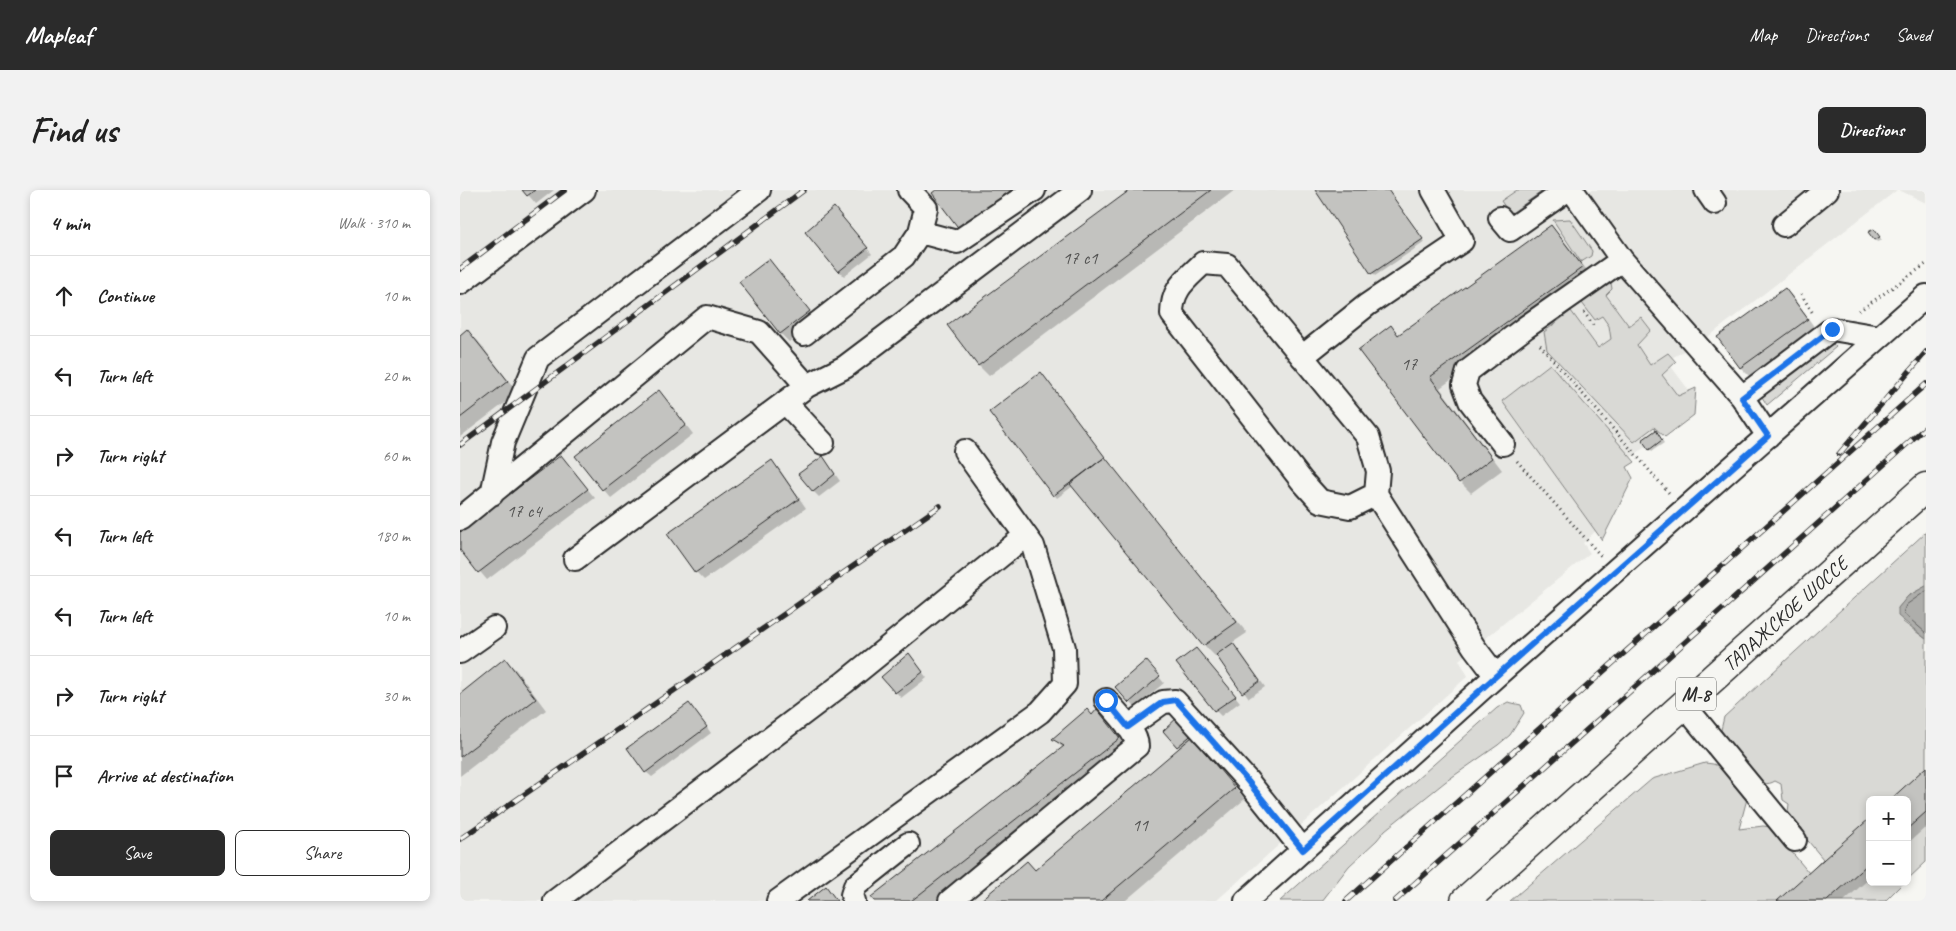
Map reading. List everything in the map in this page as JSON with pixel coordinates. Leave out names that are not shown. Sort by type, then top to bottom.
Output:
[{"type":"main road","name":"ТАЛАЖСКОЕ ШОССЕ","points":[[1465,901],[1926,487]]},
{"type":"street","points":[[460,283],[584,190]]},
{"type":"street","points":[[492,494],[503,442],[538,358],[759,190]]},
{"type":"street","points":[[804,334],[904,256],[920,232],[926,208],[909,190]]},
{"type":"street","points":[[920,232],[958,242],[1034,190]]},
{"type":"street","points":[[575,559],[807,386],[845,367],[1080,190]]},
{"type":"street","points":[[1302,357],[1367,305],[1462,241],[1433,190]]},
{"type":"street","points":[[1500,218],[1510,230],[1567,190]]},
{"type":"street","points":[[1572,190],[1622,260],[1742,398],[1768,436]]},
{"type":"street","points":[[1784,226],[1827,190]]},
{"type":"street","points":[[1503,444],[1470,400],[1464,385],[1468,371],[1526,327],[1622,260]]},
{"type":"street","points":[[1376,494],[1350,507],[1320,500],[1302,481],[1172,314],[1172,299],[1178,289],[1202,263],[1227,265],[1368,437],[1378,471],[1376,494],[1474,647],[1496,676]]},
{"type":"street","points":[[1246,901],[1496,676],[1926,296]]},
{"type":"street","points":[[460,519],[707,317],[759,332],[807,386]]},
{"type":"street","points":[[1742,398],[1825,325],[1879,337]]},
{"type":"street","points":[[785,402],[823,443]]},
{"type":"street","points":[[778,901],[1040,712],[1065,684],[1064,648],[1033,546],[965,452]]},
{"type":"street","points":[[555,901],[845,682],[1026,536]]},
{"type":"street","points":[[460,652],[494,628]]},
{"type":"street","points":[[950,901],[1138,746],[1128,727],[1106,700]]},
{"type":"street","points":[[1128,727],[1163,702],[1176,700],[1246,779],[1303,850]]},
{"type":"street","points":[[1684,705],[1795,840]]},
{"type":"street","points":[[854,901],[852,895],[855,886],[908,844]]},
{"type":"path","points":[[1801,294],[1825,325],[1926,264]]},
{"type":"path","points":[[1526,327],[1544,352],[1684,509]]},
{"type":"path","points":[[1503,444],[1615,571]]},
{"type":"shaded area","points":[[460,190],[1897,190],[1712,334],[1667,361],[1688,389],[1691,411],[1623,464],[1603,524],[1583,543],[1590,553],[1459,660],[1468,676],[1216,901],[460,901]]},
{"type":"shaded area","points":[[1517,190],[1544,190],[1510,214],[1501,201]]},
{"type":"shaded area","points":[[1899,190],[1926,190],[1926,203]]},
{"type":"shaded area","points":[[1570,219],[1592,251],[1591,256],[1581,262],[1553,220]]},
{"type":"shaded area","points":[[1611,283],[1612,289],[1606,295],[1629,326],[1641,317],[1651,330],[1637,345],[1650,365],[1668,353],[1676,362],[1662,375],[1678,396],[1696,388],[1694,415],[1665,437],[1654,427],[1634,442],[1547,350],[1544,332],[1571,311],[1598,348],[1611,339],[1609,326],[1602,316],[1595,320],[1582,303],[1604,285]]},
{"type":"shaded area","points":[[1831,342],[1836,347],[1767,405],[1762,397]]},
{"type":"shaded area","points":[[1550,364],[1635,462],[1627,467],[1633,478],[1602,540],[1502,401]]},
{"type":"shaded area","points":[[1926,532],[1926,586],[1908,596],[1898,608],[1903,622],[1926,639],[1926,862],[1911,876],[1911,796],[1866,796],[1866,886],[1900,886],[1885,901],[1510,901],[1652,779],[1705,763],[1724,768],[1748,795],[1739,829],[1771,827],[1809,873],[1823,859],[1804,836],[1802,828],[1791,819],[1788,812],[1789,804],[1783,800],[1781,784],[1775,781],[1764,783],[1755,778],[1721,730],[1724,717]]},
{"type":"shaded area","points":[[1508,702],[1521,705],[1524,713],[1510,735],[1445,782],[1385,830],[1349,866],[1322,901],[1280,901],[1497,708]]},
{"type":"water","points":[[1926,586],[1926,639],[1898,616],[1898,608],[1908,596]]},
{"type":"building","points":[[522,190],[535,190],[527,196]]},
{"type":"building","points":[[936,190],[1012,190],[960,230],[932,193]]},
{"type":"building","points":[[1130,190],[1211,190],[978,366],[947,325]]},
{"type":"building","points":[[1315,190],[1388,190],[1423,239],[1371,274]]},
{"type":"building","points":[[834,207],[868,248],[838,272],[805,232]]},
{"type":"building","points":[[1551,225],[1583,267],[1430,377],[1492,458],[1459,483],[1358,350],[1391,325],[1398,335]]},
{"type":"building","points":[[1874,229],[1880,237],[1874,240],[1868,232]]},
{"type":"building","points":[[769,259],[810,311],[780,334],[739,282]]},
{"type":"building","points":[[1785,288],[1808,319],[1740,368],[1717,337]]},
{"type":"building","points":[[467,329],[508,381],[460,418],[460,335]]},
{"type":"building","points":[[1041,372],[1105,457],[1053,496],[989,412]]},
{"type":"building","points":[[659,390],[686,425],[602,490],[575,456]]},
{"type":"building","points":[[1656,430],[1662,440],[1649,450],[1642,440]]},
{"type":"building","points":[[561,455],[588,489],[478,573],[460,550],[460,532]]},
{"type":"building","points":[[823,456],[835,474],[813,492],[798,474]]},
{"type":"building","points":[[1105,457],[1237,622],[1203,646],[1070,484]]},
{"type":"building","points":[[772,460],[799,499],[695,573],[667,534]]},
{"type":"building","points":[[1233,643],[1260,681],[1242,693],[1216,655]]},
{"type":"building","points":[[1196,648],[1236,696],[1214,711],[1176,663]]},
{"type":"building","points":[[909,653],[923,672],[895,693],[881,677]]},
{"type":"building","points":[[505,658],[536,699],[460,757],[460,694]]},
{"type":"building","points":[[1146,660],[1160,676],[1129,703],[1115,687]]},
{"type":"building","points":[[689,703],[707,727],[645,773],[627,748]]},
{"type":"building","points":[[1087,709],[1092,715],[1097,709],[1120,738],[911,901],[874,901],[871,897],[1064,746],[1052,739]]},
{"type":"building","points":[[1180,715],[1195,732],[1177,747],[1163,731]]},
{"type":"building","points":[[1192,737],[1235,788],[1101,901],[980,901],[1027,861],[1035,870]]},
{"type":"building","points":[[1926,767],[1926,812],[1911,825],[1911,796],[1894,796]]},
{"type":"building","points":[[1866,822],[1866,866],[1827,901],[1777,901]]},
{"type":"building","points":[[826,886],[837,901],[807,901]]},
{"type":"railway","points":[[460,269],[565,190]]},
{"type":"railway","points":[[460,445],[804,190]]},
{"type":"railway","points":[[1839,454],[1926,352]]},
{"type":"railway","points":[[1346,901],[1926,384]]},
{"type":"railway","points":[[1395,901],[1926,427]]},
{"type":"railway","points":[[460,839],[940,506]]},
{"type":"route","points":[[1106,700],[1128,727],[1163,702],[1176,700],[1246,779],[1303,850],[1496,676],[1768,436],[1742,398],[1832,329]]}]
